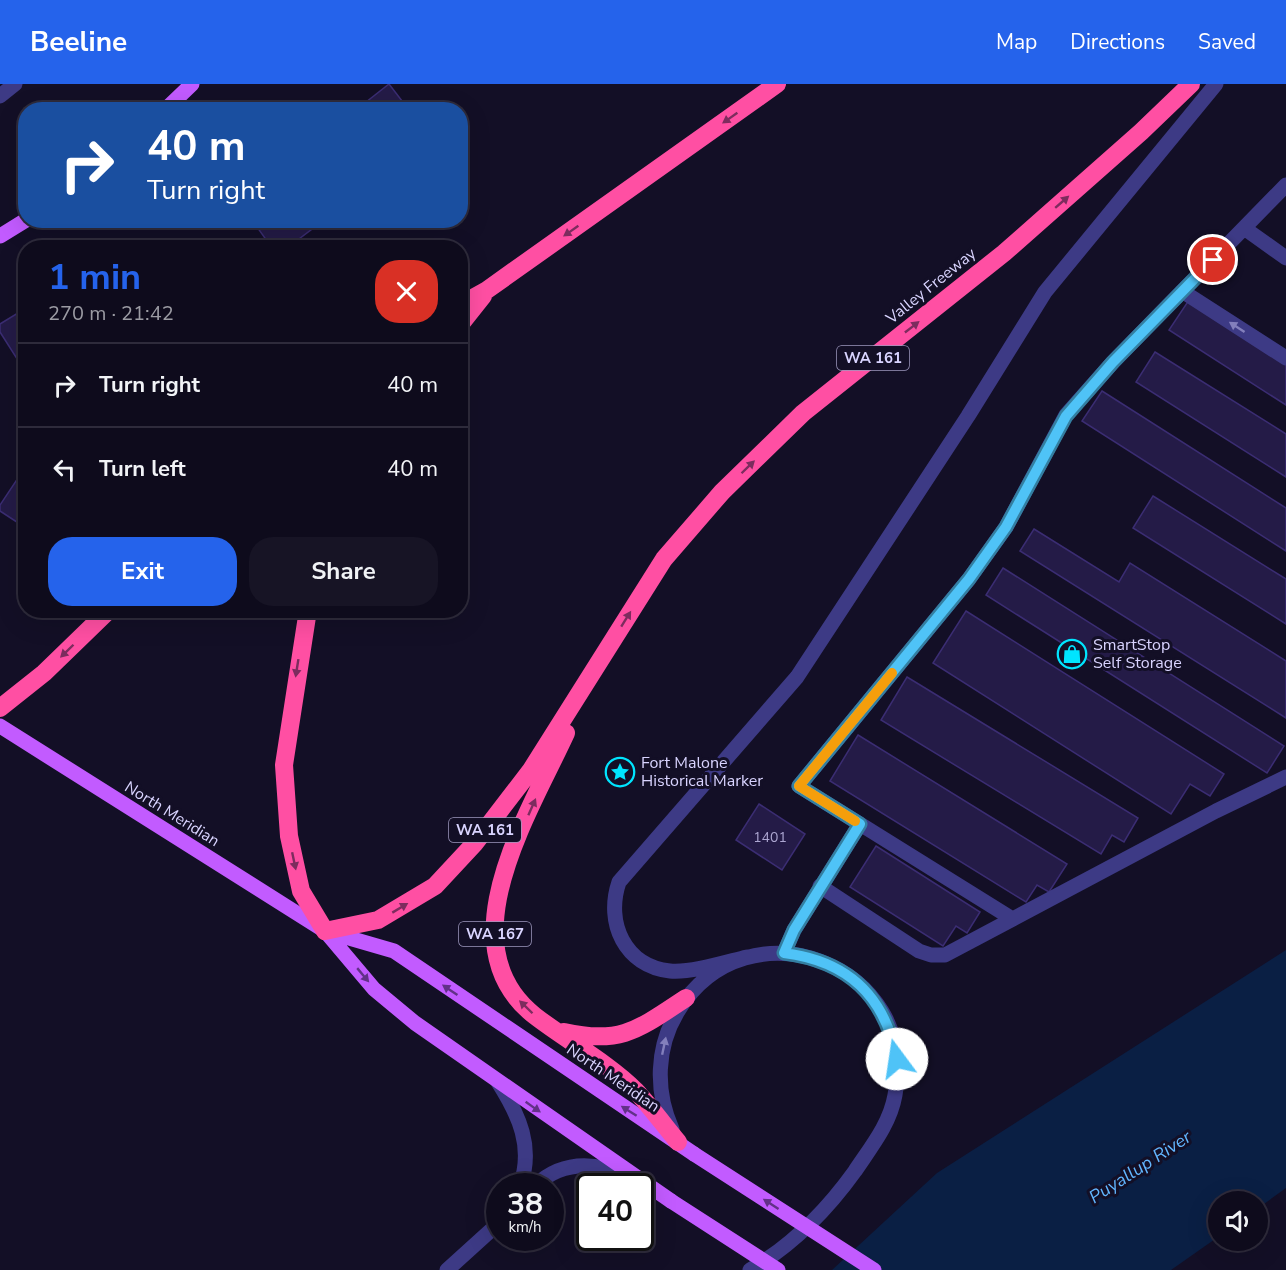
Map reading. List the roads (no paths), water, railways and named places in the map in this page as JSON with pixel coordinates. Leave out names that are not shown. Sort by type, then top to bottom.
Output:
[{"type":"highway","points":[[468,301],[777,84]]},
{"type":"highway","name":"Valley Freeway","points":[[595,668],[664,559],[722,492],[795,421],[1004,253],[1141,132],[1191,84]]},
{"type":"highway","points":[[468,315],[487,290]]},
{"type":"highway","points":[[0,708],[44,673],[101,618]]},
{"type":"highway","points":[[307,618],[284,765],[289,836],[301,891],[325,931]]},
{"type":"highway","name":"WA 161","points":[[325,931],[378,920],[435,886],[475,843],[531,770],[595,668]]},
{"type":"highway","name":"WA 167","points":[[595,668],[504,873],[494,909],[495,948],[500,971],[519,1001],[634,1089],[678,1143]]},
{"type":"highway","points":[[556,1030],[590,1038],[610,1038],[648,1023],[686,999]]},
{"type":"main road","points":[[173,102],[192,84]]},
{"type":"main road","points":[[0,236],[18,225]]},
{"type":"main road","name":"North Meridian","points":[[0,726],[325,931],[394,951],[603,1095],[874,1270]]},
{"type":"main road","name":"North Meridian","points":[[325,931],[374,989],[415,1023],[629,1173]]},
{"type":"main road","name":"North Meridian","points":[[654,1190],[778,1270]]},
{"type":"street","points":[[0,96],[15,84]]},
{"type":"street","points":[[750,1270],[773,1256],[815,1219],[846,1183],[882,1131],[892,1105],[898,1078],[897,1059],[888,1023],[867,992],[838,968],[803,955],[784,953],[747,957],[673,971],[657,968],[631,952],[621,940],[613,909],[619,882],[797,677],[968,416],[1044,292],[1216,84]]},
{"type":"street","points":[[1011,918],[799,786],[969,579],[1029,488],[1066,416],[1113,362],[1286,185]]},
{"type":"street","points":[[1244,228],[1286,258]]},
{"type":"street","points":[[1182,291],[1286,358]]},
{"type":"street","points":[[820,886],[919,951],[931,955],[945,955],[1011,918],[1286,777]]},
{"type":"street","points":[[784,953],[794,930],[860,824]]},
{"type":"street","points":[[678,1143],[666,1115],[660,1093],[663,1043],[670,1024],[686,999],[713,973],[747,957]]},
{"type":"street","points":[[498,1082],[517,1112],[524,1133],[526,1156],[523,1173]]},
{"type":"street","points":[[555,1173],[566,1167],[589,1164],[608,1167],[622,1173]]},
{"type":"street","points":[[447,1270],[486,1233]]},
{"type":"water","name":"Puyallup River","points":[[1286,950],[1286,1188],[1268,1201],[1268,1191],[1208,1191],[1208,1244],[1171,1270],[832,1270],[937,1173]]},
{"type":"place","name":"SmartStop Self Storage","points":[[1072,654]]},
{"type":"place","name":"Fort Malone Historical Marker","points":[[620,772]]}]
